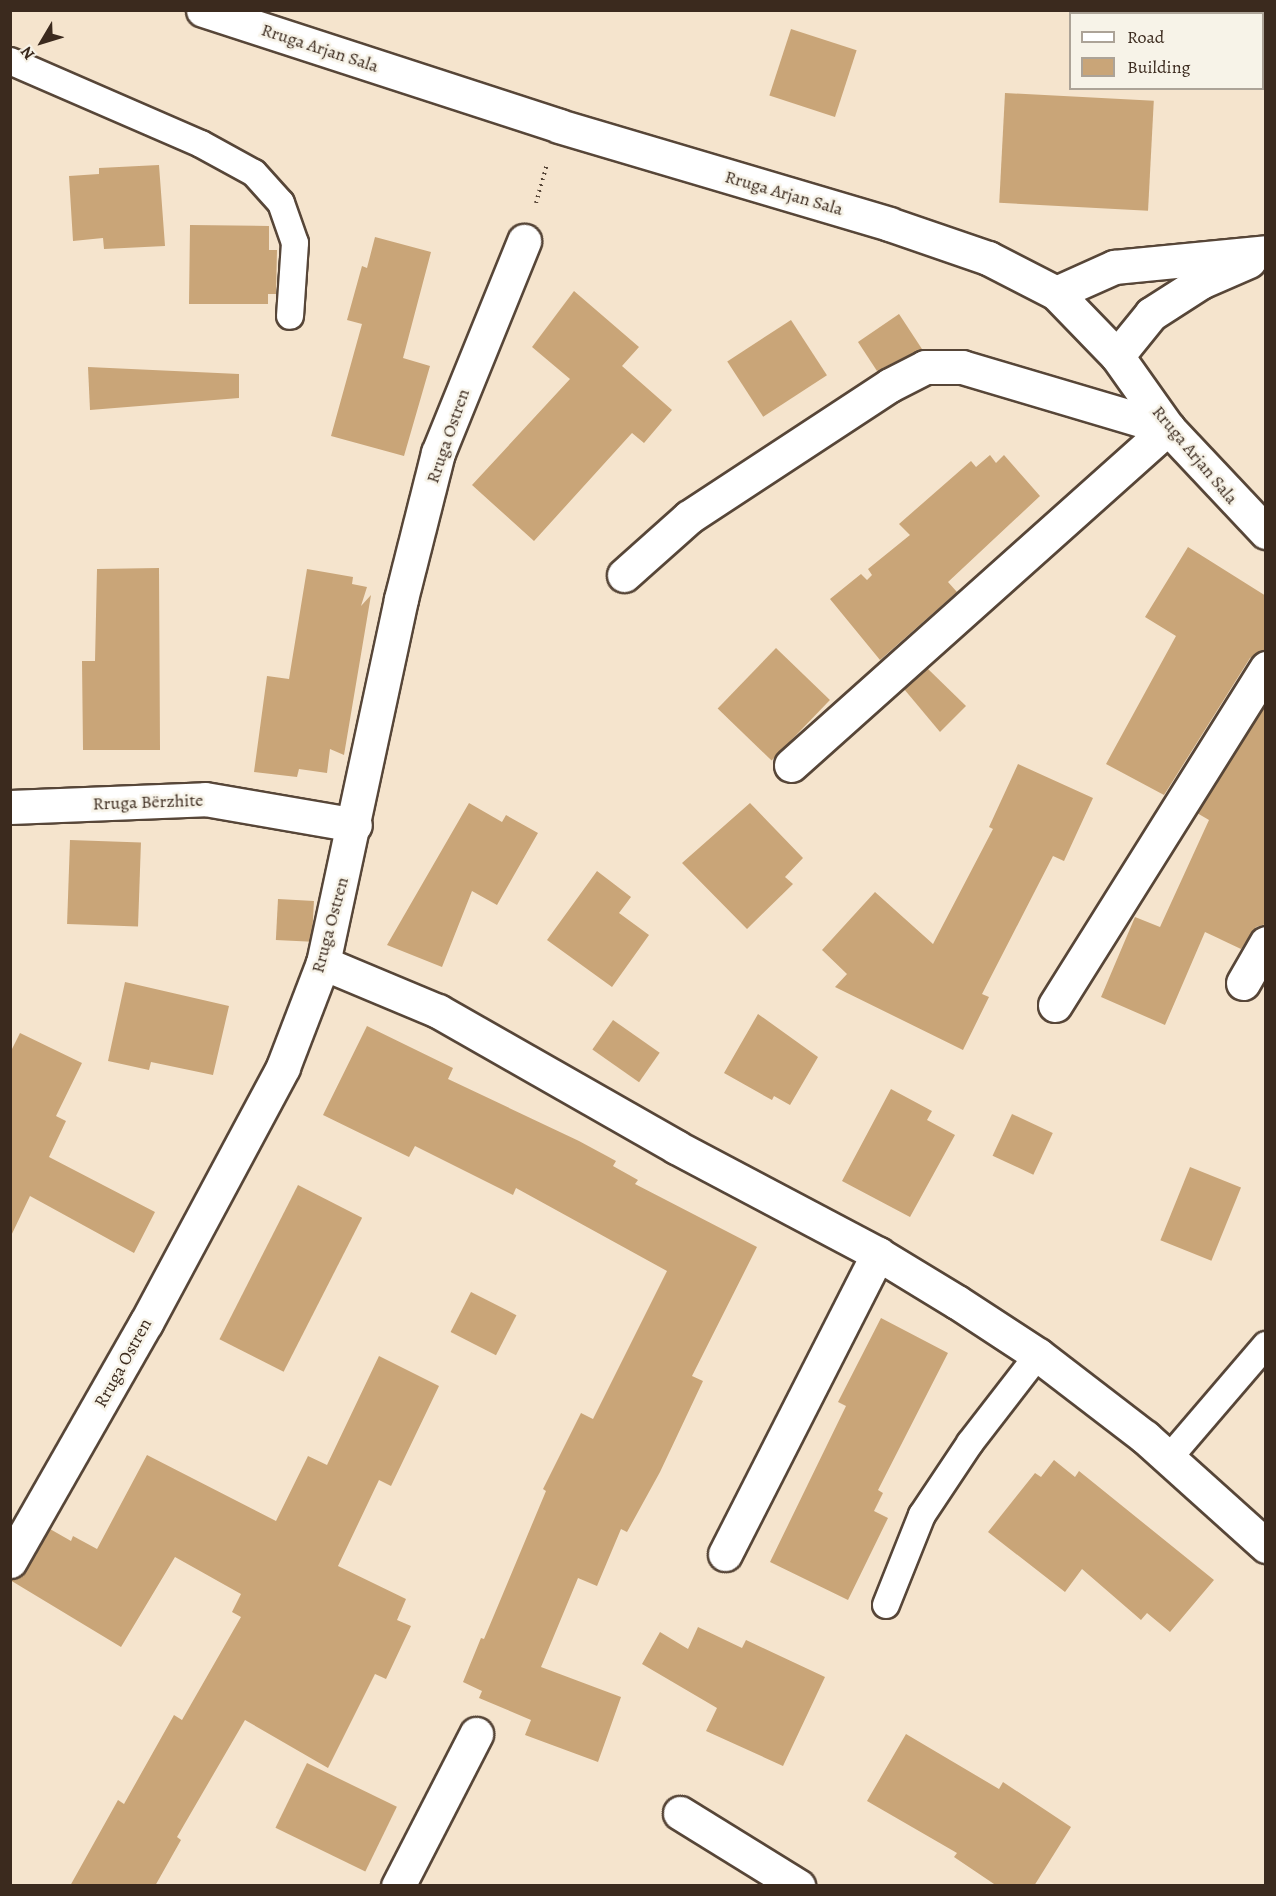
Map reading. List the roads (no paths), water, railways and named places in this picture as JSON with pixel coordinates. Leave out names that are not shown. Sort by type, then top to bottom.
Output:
[{"type":"street","name":"Rruga Arjan Sala","points":[[203,10],[559,126],[889,224],[988,258],[1056,293],[1117,356],[1168,428],[1266,532]]},
{"type":"street","name":"Rruga Ostren","points":[[10,1561],[146,1323],[283,1067],[323,963],[355,825],[401,598],[438,453],[524,241]]},
{"type":"street","points":[[1056,293],[1114,267],[1266,253]]},
{"type":"street","points":[[1117,356],[1151,314],[1201,282],[1266,253]]},
{"type":"street","points":[[624,575],[688,518],[890,385],[925,367],[962,367],[1168,428]]},
{"type":"street","points":[[791,765],[1168,428]]},
{"type":"street","points":[[1055,1005],[1266,668]]},
{"type":"street","name":"Rruga Bërzhite","points":[[10,807],[205,799],[355,825]]},
{"type":"street","points":[[1243,983],[1266,943]]},
{"type":"street","points":[[323,963],[438,1011],[676,1147],[878,1254],[1038,1354],[1169,1458],[1266,1546]]},
{"type":"street","points":[[725,1554],[878,1254]]},
{"type":"street","points":[[398,1886],[476,1734]]},
{"type":"street","points":[[680,1813],[798,1886]]},
{"type":"lane","points":[[10,62],[201,144],[255,173],[281,203],[295,243],[290,316]]},
{"type":"lane","points":[[1169,1458],[1266,1345]]},
{"type":"lane","points":[[886,1605],[922,1515],[970,1443],[1038,1354]]}]
